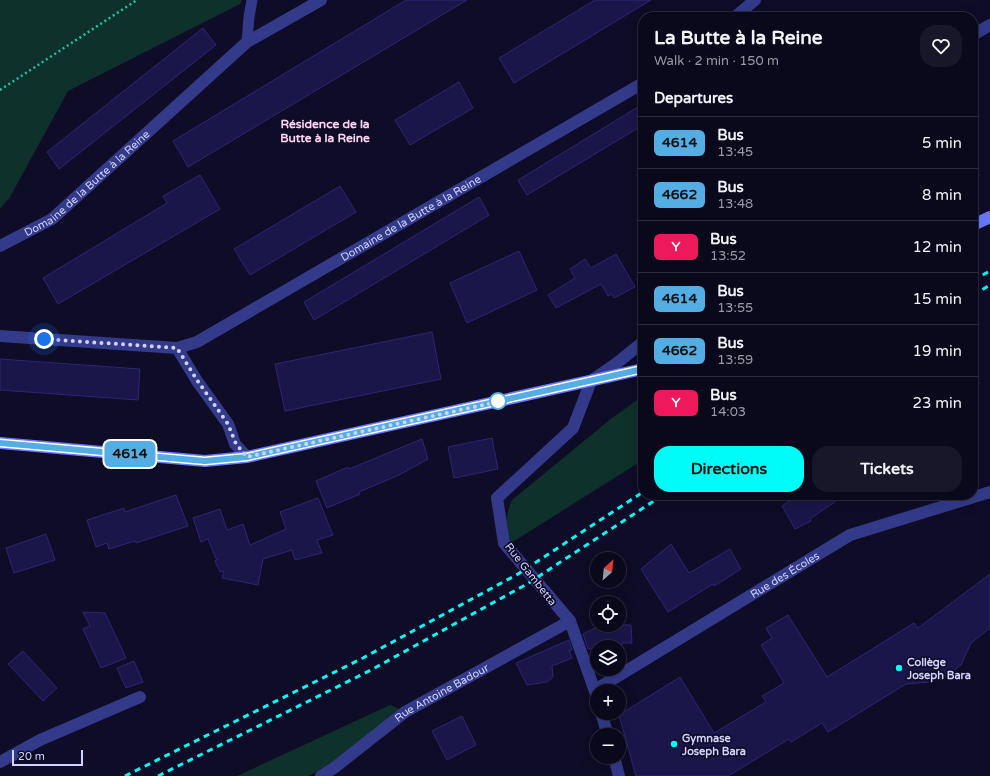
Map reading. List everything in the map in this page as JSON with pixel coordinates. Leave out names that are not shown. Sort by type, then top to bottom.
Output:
[{"type":"street","name":"Domaine de la Butte à la Reine","points":[[0,246],[52,219],[247,42],[321,0]]},
{"type":"street","points":[[741,12],[755,0]]},
{"type":"street","points":[[978,32],[990,25]]},
{"type":"street","name":"Domaine de la Butte à la Reine","points":[[0,336],[177,348],[197,342],[638,86]]},
{"type":"street","points":[[978,223],[990,217]]},
{"type":"street","points":[[591,381],[638,346]]},
{"type":"street","points":[[177,348],[197,380],[228,424],[236,444],[247,457]]},
{"type":"street","points":[[0,443],[205,461],[247,457],[638,370]]},
{"type":"street","name":"Rue Gambetta","points":[[591,381],[573,428],[497,498],[504,543],[570,621],[592,684]]},
{"type":"street","name":"Rue des Écoles","points":[[978,496],[990,492]]},
{"type":"street","name":"Rue des Écoles","points":[[612,684],[850,535],[964,500]]},
{"type":"street","name":"Rue Antoine Badour","points":[[321,776],[334,768],[405,712],[570,621]]},
{"type":"street","points":[[0,762],[40,740],[140,697]]},
{"type":"street","points":[[616,764],[619,776]]},
{"type":"lane","points":[[247,42],[248,17],[252,0]]},
{"type":"path","points":[[0,90],[137,0]]},
{"type":"green space","points":[[0,0],[242,0],[240,4],[68,91],[10,197],[0,209]]},
{"type":"green space","points":[[638,400],[638,463],[511,543],[508,532],[507,516],[512,500],[612,418]]},
{"type":"green space","points":[[390,705],[399,709],[334,762],[309,776],[237,776]]},
{"type":"building","points":[[406,0],[467,0],[188,167],[173,141]]},
{"type":"building","points":[[595,0],[651,0],[514,83],[499,58]]},
{"type":"building","points":[[203,28],[216,45],[59,169],[47,152]]},
{"type":"building","points":[[459,82],[473,108],[410,145],[395,120]]},
{"type":"building","points":[[638,107],[638,128],[527,195],[518,180]]},
{"type":"building","points":[[200,175],[220,209],[58,304],[43,278],[167,203],[163,196]]},
{"type":"building","points":[[340,186],[356,212],[250,275],[234,249]]},
{"type":"building","points":[[479,197],[489,215],[314,320],[304,302]]},
{"type":"building","points":[[519,251],[537,290],[467,323],[450,283]]},
{"type":"building","points":[[616,254],[635,287],[614,298],[612,294],[608,296],[601,284],[556,308],[548,295],[575,278],[570,269],[585,259],[591,268]]},
{"type":"building","points":[[432,332],[441,379],[285,411],[275,364]]},
{"type":"building","points":[[0,359],[140,369],[138,400],[0,390]]},
{"type":"building","points":[[492,438],[498,469],[454,478],[448,447]]},
{"type":"building","points":[[422,439],[428,459],[399,475],[359,492],[360,494],[327,508],[316,481],[348,467],[349,469]]},
{"type":"building","points":[[176,495],[188,526],[136,543],[135,541],[109,549],[107,543],[96,547],[87,520],[124,508],[125,512]]},
{"type":"building","points":[[318,498],[333,535],[317,540],[322,553],[295,560],[292,550],[263,559],[258,585],[222,578],[224,571],[220,572],[215,561],[218,559],[216,559],[208,539],[201,542],[193,518],[220,509],[227,530],[243,524],[250,545],[286,529],[280,512]]},
{"type":"building","points":[[791,500],[838,500],[810,519],[811,521],[795,529],[782,506]]},
{"type":"building","points":[[46,534],[55,560],[14,573],[6,548]]},
{"type":"building","points":[[671,544],[689,573],[730,549],[741,569],[714,586],[713,584],[668,612],[641,569]]},
{"type":"building","points":[[990,574],[990,628],[971,643],[961,665],[947,676],[930,682],[906,684],[828,732],[822,723],[791,742],[789,739],[728,776],[636,776],[626,740],[626,728],[623,728],[620,720],[626,720],[626,711],[680,677],[714,733],[766,702],[762,696],[784,683],[761,645],[772,638],[766,628],[788,615],[827,677],[914,623],[918,628]]},
{"type":"building","points":[[83,612],[105,613],[126,658],[101,668],[83,629],[90,626]]},
{"type":"building","points":[[626,625],[631,625],[632,643],[626,643],[626,640],[590,640],[590,649],[588,649],[583,634],[590,630],[590,632],[626,632]]},
{"type":"building","points":[[569,640],[572,650],[569,650],[572,658],[552,666],[553,677],[547,682],[527,685],[516,663]]},
{"type":"building","points":[[23,651],[57,688],[43,701],[8,664]]},
{"type":"building","points":[[134,661],[143,682],[126,688],[117,668]]},
{"type":"building","points":[[462,716],[476,745],[447,760],[432,731]]},
{"type":"railway","points":[[978,277],[990,271]]},
{"type":"railway","points":[[978,292],[990,285]]},
{"type":"railway","points":[[125,776],[363,658],[518,574],[638,495]]},
{"type":"railway","points":[[158,776],[371,670],[527,584],[655,500]]},
{"type":"bus line","name":"4614","points":[[0,443],[205,461],[247,457],[638,370]]},
{"type":"place","name":"Collège Joseph Bara","points":[[899,668]]},
{"type":"place","name":"Gymnase Joseph Bara","points":[[674,744]]},
{"type":"district","name":"Résidence de la Butte à la Reine","points":[[325,131]]},
{"type":"route","points":[[44,339],[177,348],[197,380],[228,424],[236,444],[247,457],[501,401],[498,401]]}]
